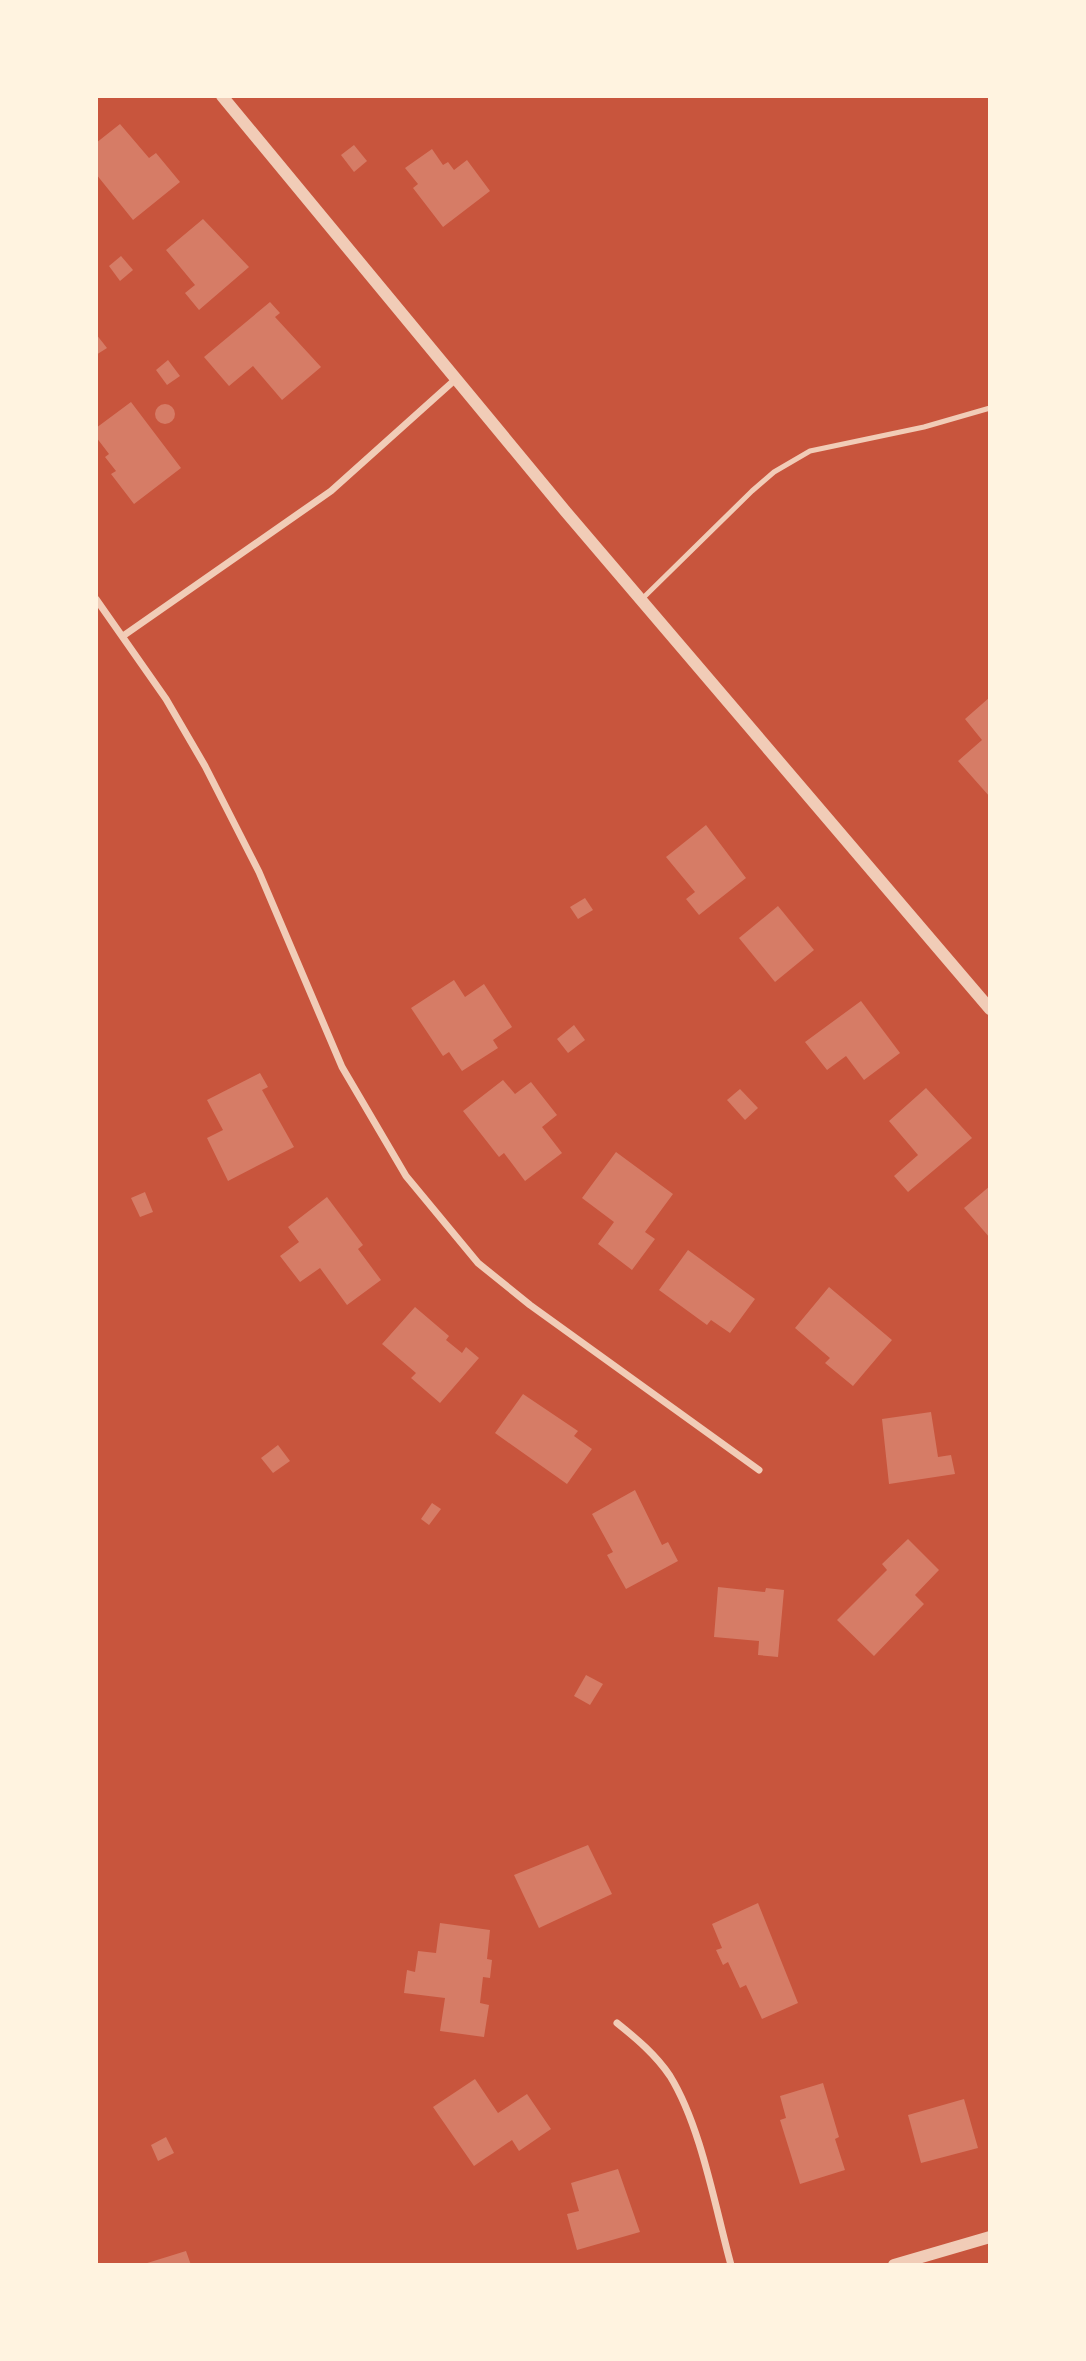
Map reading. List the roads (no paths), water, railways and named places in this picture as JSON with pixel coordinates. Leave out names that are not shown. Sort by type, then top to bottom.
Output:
[{"type":"street","points":[[222,96],[641,600],[990,1009]]},
{"type":"street","points":[[123,636],[331,491],[457,379]]},
{"type":"street","points":[[96,599],[123,636],[205,766],[259,872],[342,1067],[406,1176],[478,1263],[530,1305],[759,1470]]},
{"type":"street","points":[[617,2023],[644,2045],[669,2075],[687,2109],[731,2265]]},
{"type":"street","points":[[894,2265],[990,2237]]},
{"type":"lane","points":[[641,600],[752,491],[774,472],[810,451],[924,427],[990,408]]}]
